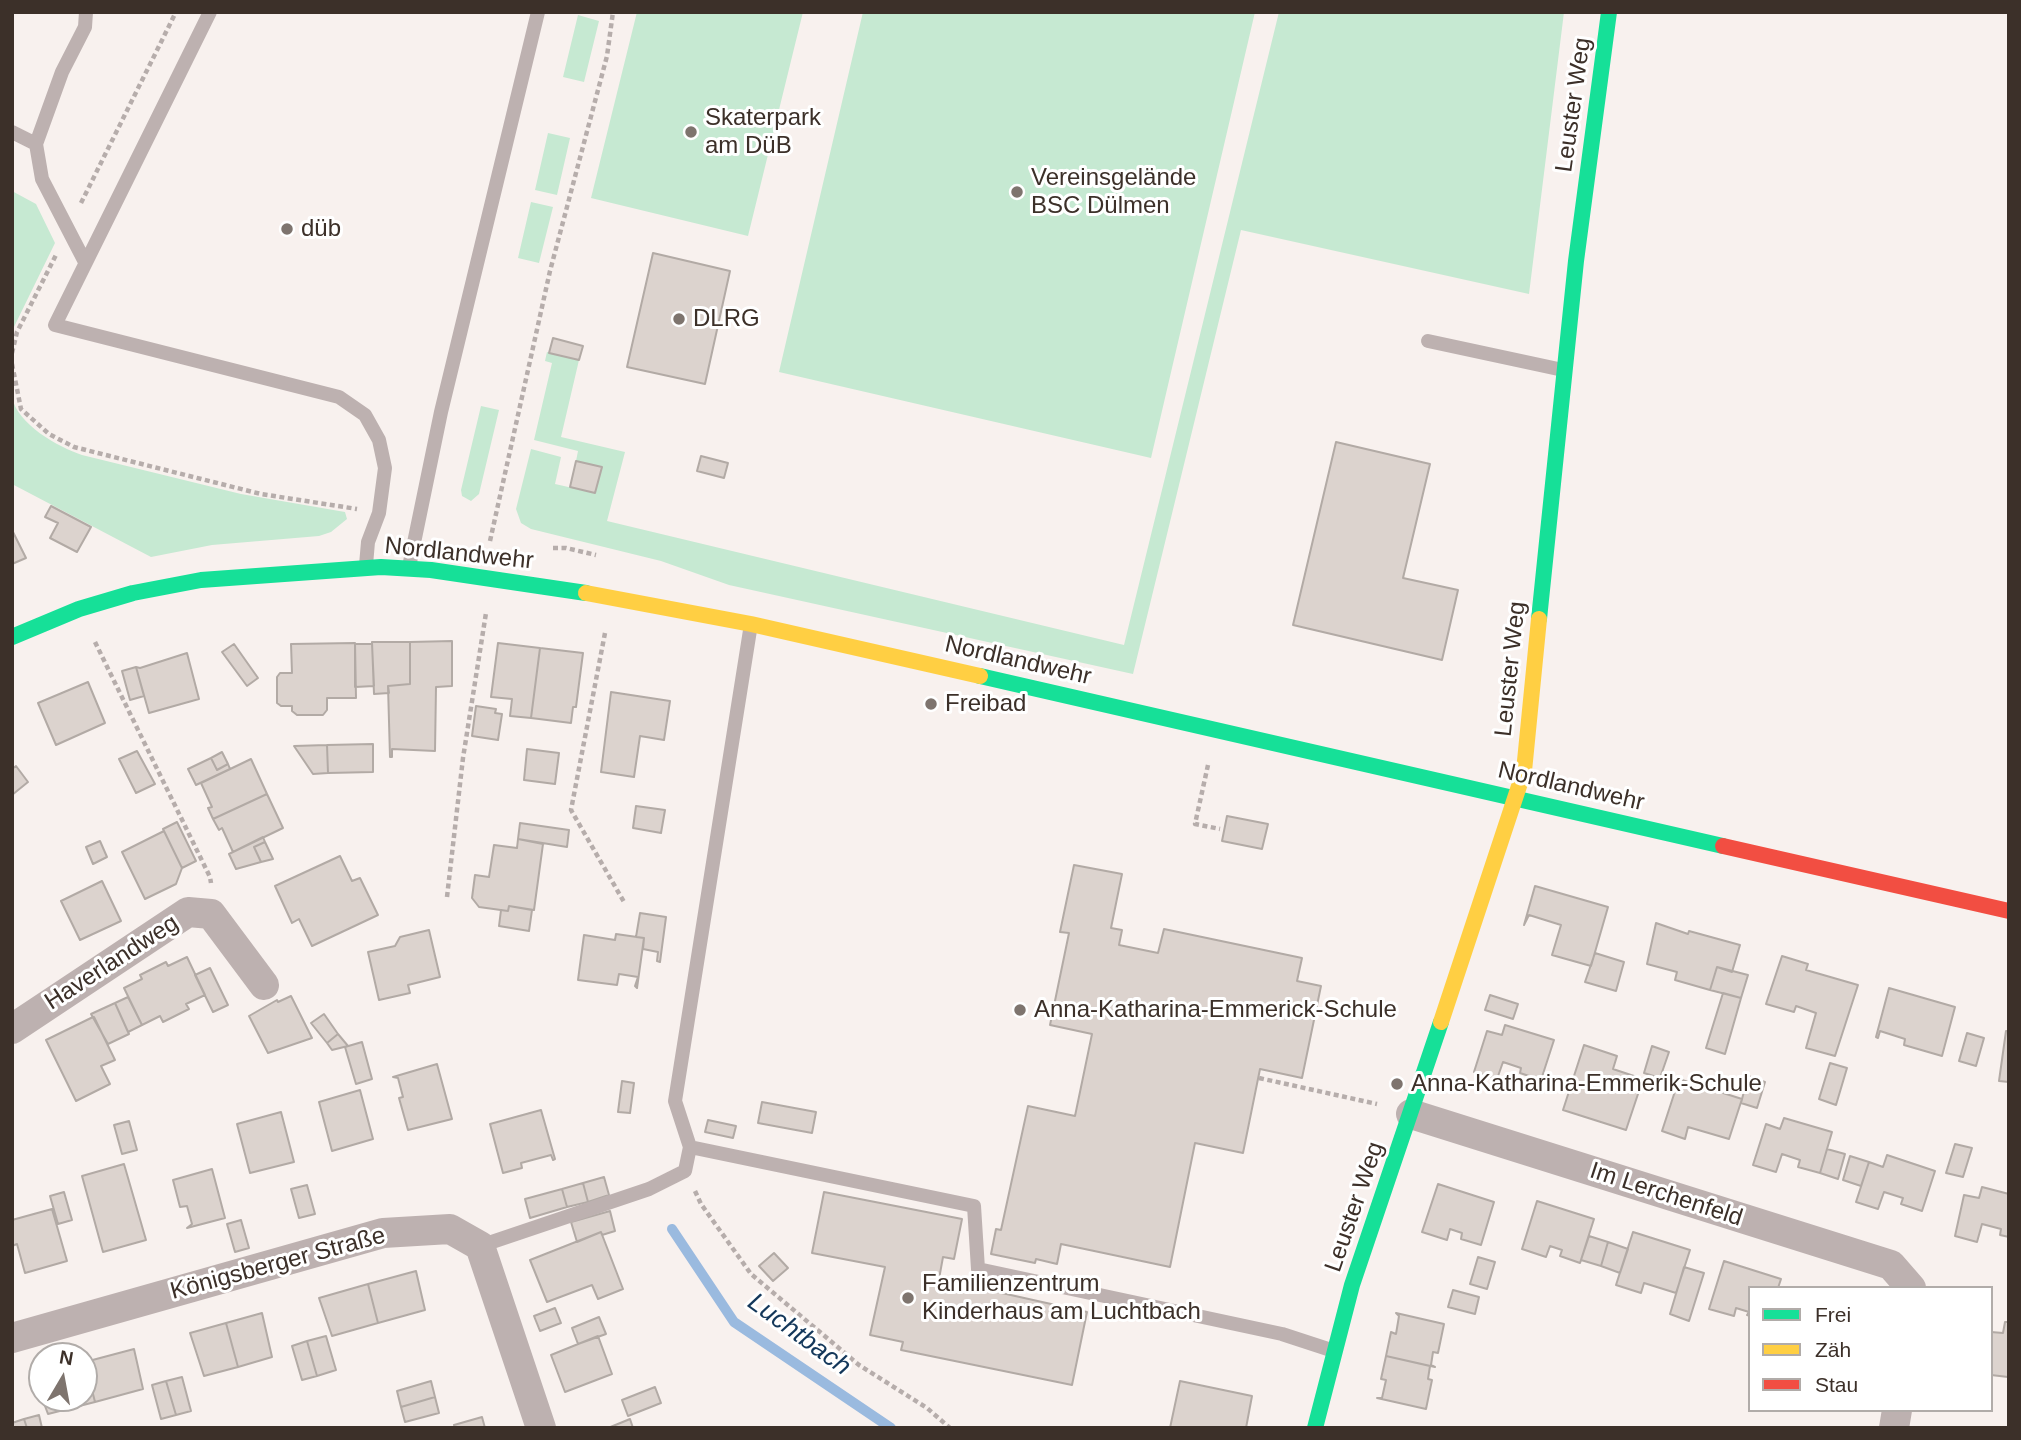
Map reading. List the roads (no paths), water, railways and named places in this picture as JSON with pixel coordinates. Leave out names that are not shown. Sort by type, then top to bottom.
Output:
[{"type":"street","name":"Leuster Weg","points":[[1315,1428],[1352,1285],[1524,771],[1576,261],[1609,12]]},
{"type":"street","name":"Nordlandwehr","points":[[12,637],[79,609],[133,593],[201,580],[365,568],[409,568],[488,577],[751,624],[2009,911]]},
{"type":"street","name":"Haverlandweg","points":[[12,1028],[188,912],[211,914],[264,985]]},
{"type":"street","name":"Im Lerchenfeld","points":[[1411,1114],[1891,1265],[1909,1286]]},
{"type":"street","name":"Königsberger Straße","points":[[12,1338],[383,1233],[450,1229],[480,1246]]},
{"type":"street","points":[[480,1246],[541,1428]]},
{"type":"lane","points":[[85,262],[42,179],[36,144],[62,72],[85,27],[86,12]]},
{"type":"lane","points":[[210,12],[55,325],[339,397],[365,415],[379,440],[386,468],[379,513],[368,542],[365,568]]},
{"type":"lane","points":[[409,568],[441,412],[538,12]]},
{"type":"lane","points":[[12,132],[36,144]]},
{"type":"lane","points":[[1428,341],[1565,370]]},
{"type":"lane","points":[[480,1246],[649,1189],[685,1171],[690,1147],[675,1101],[751,624]]},
{"type":"lane","points":[[690,1147],[974,1206],[978,1269],[1282,1334],[1334,1351]]},
{"type":"waterway","name":"Luchtbach","points":[[672,1229],[734,1322],[891,1428]]},
{"type":"place","name":"Skaterpark am DüB","points":[[691,132]]},
{"type":"place","name":"Vereinsgelände BSC Dülmen","points":[[1017,192]]},
{"type":"place","name":"düb","points":[[287,229]]},
{"type":"place","name":"DLRG","points":[[679,319]]},
{"type":"place","name":"Freibad","points":[[931,704]]},
{"type":"place","name":"Anna-Katharina-Emmerick-Schule","points":[[1020,1010]]},
{"type":"place","name":"Anna-Katharina-Emmerik-Schule","points":[[1397,1084]]},
{"type":"place","name":"Familienzentrum Kinderhaus am Luchtbach","points":[[908,1298]]}]
